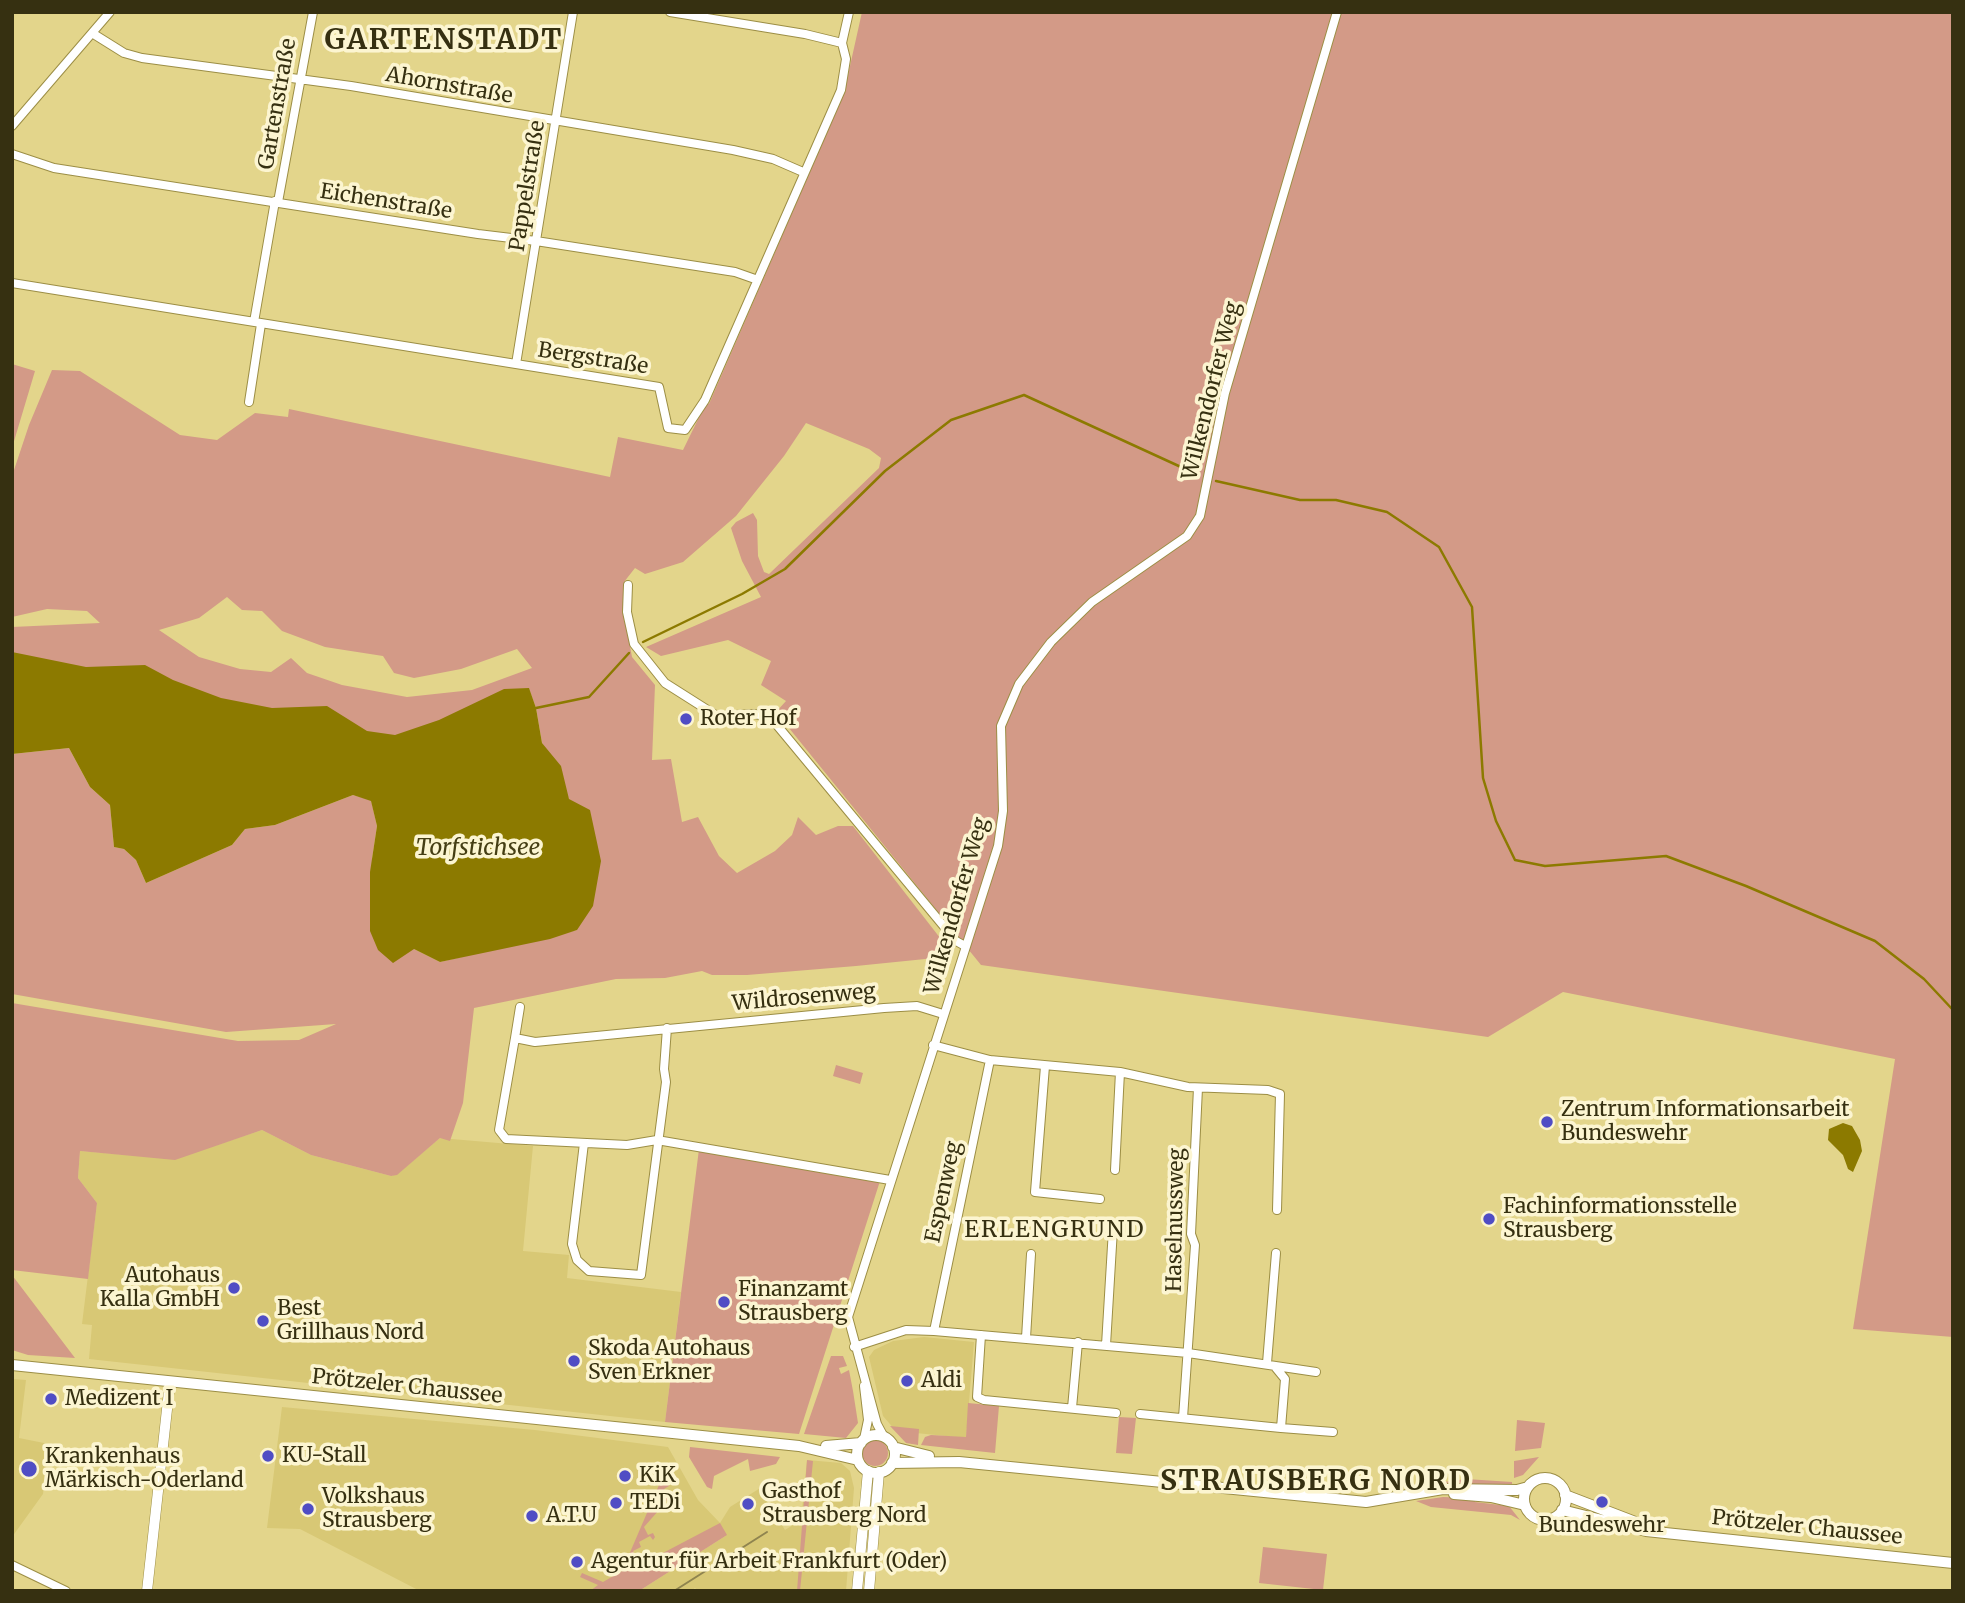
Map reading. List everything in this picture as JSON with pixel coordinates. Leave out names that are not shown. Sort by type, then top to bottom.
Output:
[{"type":"main road","name":"Prötzeler Chaussee","points":[[12,1364],[799,1446],[858,1460]]},
{"type":"main road","name":"Prötzeler Chaussee","points":[[799,1446],[862,1441],[874,1435],[884,1437]]},
{"type":"main road","points":[[862,1441],[858,1460],[874,1471],[892,1463],[893,1447],[884,1437]]},
{"type":"main road","name":"Prötzeler Chaussee","points":[[893,1447],[959,1462]]},
{"type":"main road","name":"Prötzeler Chaussee","points":[[892,1463],[959,1462],[1366,1502],[1455,1488],[1514,1490],[1528,1487],[1540,1479],[1550,1479],[1561,1486],[1565,1495],[1657,1531]]},
{"type":"main road","points":[[1525,1504],[1528,1487]]},
{"type":"main road","name":"Prötzeler Chaussee","points":[[1423,1494],[1491,1497],[1525,1504],[1532,1515],[1541,1519],[1551,1519],[1562,1510],[1657,1531],[1953,1563]]},
{"type":"main road","points":[[1562,1510],[1565,1495]]},
{"type":"street","points":[[12,126],[110,12]]},
{"type":"street","name":"Gartenstraße","points":[[249,402],[277,202],[313,12]]},
{"type":"street","name":"Pappelstraße","points":[[516,364],[573,12]]},
{"type":"street","points":[[670,12],[832,39],[842,43]]},
{"type":"street","name":"Bergstraße","points":[[12,283],[659,387],[668,428],[685,430],[705,400],[755,279],[841,90],[846,59],[842,43],[849,12]]},
{"type":"street","name":"Wilkendorfer Weg","points":[[884,1437],[877,1424],[848,1317],[998,846],[1003,811],[1001,726],[1019,684],[1052,642],[1092,602],[1187,536],[1200,516],[1225,393],[1337,12]]},
{"type":"street","name":"Ahornstraße","points":[[92,33],[124,53],[142,58],[300,80],[733,150],[773,159],[803,172]]},
{"type":"street","name":"Eichenstraße","points":[[12,154],[54,168],[736,272],[755,279]]},
{"type":"street","points":[[628,585],[627,612],[634,644],[665,683],[717,716],[754,714],[766,716],[776,724],[956,941],[965,946]]},
{"type":"street","name":"Wildrosenweg","points":[[515,1038],[535,1042],[917,1006],[943,1014]]},
{"type":"street","points":[[520,1007],[499,1130],[502,1136],[627,1145],[657,1140],[890,1180]]},
{"type":"street","points":[[584,1143],[572,1244],[577,1260],[589,1271],[641,1275],[666,1082],[667,1028]]},
{"type":"street","points":[[933,1045],[990,1060],[1119,1072],[1198,1088],[1268,1090],[1280,1094],[1277,1210]]},
{"type":"street","name":"Espenweg","points":[[933,1331],[990,1060]]},
{"type":"street","points":[[1045,1066],[1035,1192],[1100,1199]]},
{"type":"street","points":[[1115,1170],[1119,1072]]},
{"type":"street","name":"Haselnussweg","points":[[1184,1418],[1195,1245],[1191,1234],[1198,1088]]},
{"type":"street","points":[[1106,1345],[1113,1228]]},
{"type":"street","points":[[1026,1338],[1031,1254]]},
{"type":"street","points":[[1267,1363],[1276,1254]]},
{"type":"street","points":[[854,1347],[906,1330],[933,1331],[1078,1342],[1267,1363],[1276,1368],[1285,1379],[1281,1428]]},
{"type":"street","points":[[981,1335],[977,1397],[984,1400],[1116,1412]]},
{"type":"street","points":[[1072,1408],[1078,1342]]},
{"type":"street","points":[[1276,1368],[1316,1372]]},
{"type":"street","name":"Wilkendorfer Weg","points":[[861,1369],[868,1420],[862,1441]]},
{"type":"street","points":[[147,1591],[170,1382]]},
{"type":"street","points":[[1140,1414],[1333,1432]]},
{"type":"street","points":[[857,1591],[874,1471]]},
{"type":"street","points":[[869,1591],[874,1471]]},
{"type":"street","points":[[12,1565],[66,1591]]},
{"type":"shaded area","points":[[862,12],[1953,12],[1953,1337],[1853,1329],[1895,1059],[1563,992],[1488,1037],[981,965],[776,712],[786,701],[761,685],[771,661],[728,640],[661,656],[646,647],[761,597],[742,561],[731,528],[736,522],[753,513],[757,520],[758,556],[764,572],[769,574],[879,468],[881,458],[869,449],[806,423],[784,456],[736,516],[683,562],[645,574],[635,568],[624,582],[623,608],[632,657],[655,685],[652,760],[671,759],[682,822],[698,817],[719,856],[737,873],[775,851],[792,835],[798,817],[816,835],[838,826],[853,826],[951,952],[945,957],[747,975],[712,975],[702,971],[665,978],[616,979],[474,1008],[463,1103],[450,1141],[440,1138],[397,1175],[391,1176],[311,1155],[262,1130],[175,1160],[80,1151],[78,1178],[97,1203],[88,1279],[12,1270],[12,1003],[238,1041],[299,1040],[336,1024],[226,1032],[12,994],[12,754],[69,748],[90,787],[110,805],[114,847],[124,849],[136,860],[146,883],[232,845],[245,829],[275,825],[353,795],[371,800],[377,826],[372,859],[414,949],[440,962],[577,930],[569,799],[542,743],[536,708],[529,689],[449,748],[12,662],[12,627],[100,623],[87,611],[47,609],[12,617],[12,476],[29,425],[52,370],[80,371],[180,435],[217,440],[255,413],[288,417],[289,409],[610,477],[618,437],[683,450],[706,403],[709,404],[844,93]],"holes":[[[227,597],[242,610],[262,611],[282,631],[325,647],[383,656],[394,673],[414,678],[461,669],[517,649],[532,668],[472,690],[407,697],[342,685],[307,673],[291,658],[271,672],[240,669],[199,657],[159,630],[199,618]]]},
{"type":"shaded area","points":[[12,364],[35,371],[12,448]]},
{"type":"shaded area","points":[[836,1065],[863,1073],[860,1084],[833,1076]]},
{"type":"shaded area","points":[[262,1130],[311,1155],[391,1176],[440,1138],[533,1146],[523,1251],[569,1255],[567,1278],[681,1292],[665,1422],[89,1359],[92,1325],[82,1324],[97,1203],[78,1178],[80,1151],[175,1159]]},
{"type":"shaded area","points":[[699,1149],[880,1181],[799,1434],[665,1422]]},
{"type":"shaded area","points":[[12,1275],[75,1358],[28,1355],[12,1350]]},
{"type":"shaded area","points":[[924,1337],[974,1342],[966,1438],[896,1431],[883,1416],[869,1357],[874,1350],[893,1341]]},
{"type":"shaded area","points":[[831,1356],[843,1356],[847,1366],[839,1368],[841,1374],[849,1370],[853,1391],[858,1423],[846,1438],[804,1434]]},
{"type":"shaded area","name":"Krankenhaus Märkisch-Oderland","points":[[12,1379],[26,1380],[19,1438],[49,1444],[43,1494],[12,1537]]},
{"type":"shaded area","points":[[968,1403],[999,1406],[995,1453],[921,1445],[925,1437],[931,1435],[966,1437]]},
{"type":"shaded area","points":[[282,1407],[535,1430],[668,1447],[698,1500],[720,1523],[730,1507],[765,1485],[772,1497],[767,1501],[785,1530],[801,1520],[807,1460],[841,1463],[850,1471],[854,1488],[846,1591],[698,1591],[695,1588],[691,1591],[639,1591],[727,1535],[603,1591],[420,1591],[300,1529],[267,1528]]},
{"type":"shaded area","points":[[1119,1417],[1136,1418],[1132,1454],[1116,1453]]},
{"type":"shaded area","points":[[1517,1420],[1545,1423],[1541,1448],[1515,1451]]},
{"type":"shaded area","points":[[890,1426],[919,1429],[918,1445],[906,1443]]},
{"type":"shaded area","points":[[875,1440],[884,1444],[888,1453],[884,1462],[875,1466],[866,1462],[862,1453],[866,1444]]},
{"type":"shaded area","points":[[690,1447],[780,1457],[776,1464],[750,1471],[748,1459],[714,1476],[712,1489],[707,1487],[689,1457]]},
{"type":"shaded area","points":[[1539,1457],[1523,1475],[1514,1478],[1514,1461]]},
{"type":"shaded area","points":[[807,1460],[813,1461],[800,1591],[797,1591]]},
{"type":"shaded area","points":[[662,1478],[669,1486],[664,1489],[669,1497],[674,1495],[676,1500],[674,1503],[671,1498],[657,1506],[659,1510],[644,1527],[648,1535],[653,1533],[655,1537],[653,1540],[650,1536],[639,1542],[641,1547],[633,1551],[640,1565],[720,1523],[727,1535],[639,1591],[590,1591],[598,1585],[580,1577],[582,1573],[603,1582],[622,1571]]},
{"type":"shaded area","points":[[1466,1479],[1512,1482],[1512,1487],[1462,1484],[1413,1492],[1409,1487]]},
{"type":"shaded area","points":[[1443,1497],[1475,1498],[1475,1502],[1509,1506],[1520,1520],[1511,1515],[1431,1507],[1416,1501]]},
{"type":"shaded area","points":[[1577,1514],[1628,1529],[1617,1533],[1576,1530],[1574,1527]]},
{"type":"shaded area","points":[[1263,1547],[1327,1554],[1323,1590],[1259,1583]]},
{"type":"water","name":"Torfstichsee","points":[[12,652],[86,667],[145,665],[173,680],[221,698],[272,708],[327,706],[367,731],[395,735],[439,720],[504,689],[529,688],[536,708],[542,743],[561,766],[569,799],[590,810],[601,861],[593,906],[577,930],[550,939],[440,962],[414,949],[393,963],[378,950],[370,931],[370,872],[377,826],[371,801],[353,795],[275,825],[245,829],[232,845],[146,883],[136,860],[124,849],[114,847],[110,805],[90,787],[69,748],[12,754]]},
{"type":"water","points":[[1843,1123],[1852,1126],[1860,1140],[1862,1151],[1853,1172],[1848,1169],[1843,1155],[1828,1140],[1829,1129]]},
{"type":"waterway","points":[[643,642],[742,594],[785,569],[885,471],[951,420],[1024,395],[1194,473]]},
{"type":"waterway","points":[[1216,481],[1300,500],[1336,500],[1387,512],[1439,547],[1472,607],[1483,778],[1496,821],[1515,860],[1545,866],[1666,856],[1746,886],[1875,941],[1924,979],[1953,1010]]},
{"type":"waterway","points":[[536,708],[589,697],[629,653]]},
{"type":"tram line","points":[[674,1591],[767,1532]]},
{"type":"place","name":"Roter Hof","points":[[686,719]]},
{"type":"place","name":"Zentrum Informationsarbeit Bundeswehr","points":[[1547,1122]]},
{"type":"place","name":"Fachinformationsstelle Strausberg","points":[[1489,1219]]},
{"type":"place","name":"Autohaus Kalla GmbH","points":[[234,1288]]},
{"type":"place","name":"Finanzamt Strausberg","points":[[724,1302]]},
{"type":"place","name":"Best Grillhaus Nord","points":[[263,1321]]},
{"type":"place","name":"Skoda Autohaus Sven Erkner","points":[[574,1361]]},
{"type":"place","name":"Aldi","points":[[907,1381]]},
{"type":"place","name":"Medizent I","points":[[51,1399]]},
{"type":"place","name":"KU-Stall","points":[[268,1456]]},
{"type":"place","name":"Krankenhaus Märkisch-Oderland","points":[[29,1469]]},
{"type":"place","name":"KiK","points":[[625,1476]]},
{"type":"place","name":"Bundeswehr","points":[[1602,1502]]},
{"type":"place","name":"TEDi","points":[[616,1503]]},
{"type":"place","name":"Gasthof Strausberg Nord","points":[[748,1504]]},
{"type":"place","name":"Volkshaus Strausberg","points":[[308,1509]]},
{"type":"place","name":"A.T.U","points":[[532,1516]]},
{"type":"place","name":"Agentur für Arbeit Frankfurt (Oder)","points":[[577,1562]]},
{"type":"district","name":"GARTENSTADT","points":[[444,41]]},
{"type":"district","name":"ERLENGRUND","points":[[1055,1230]]},
{"type":"district","name":"STRAUSBERG NORD","points":[[1316,1482]]}]
